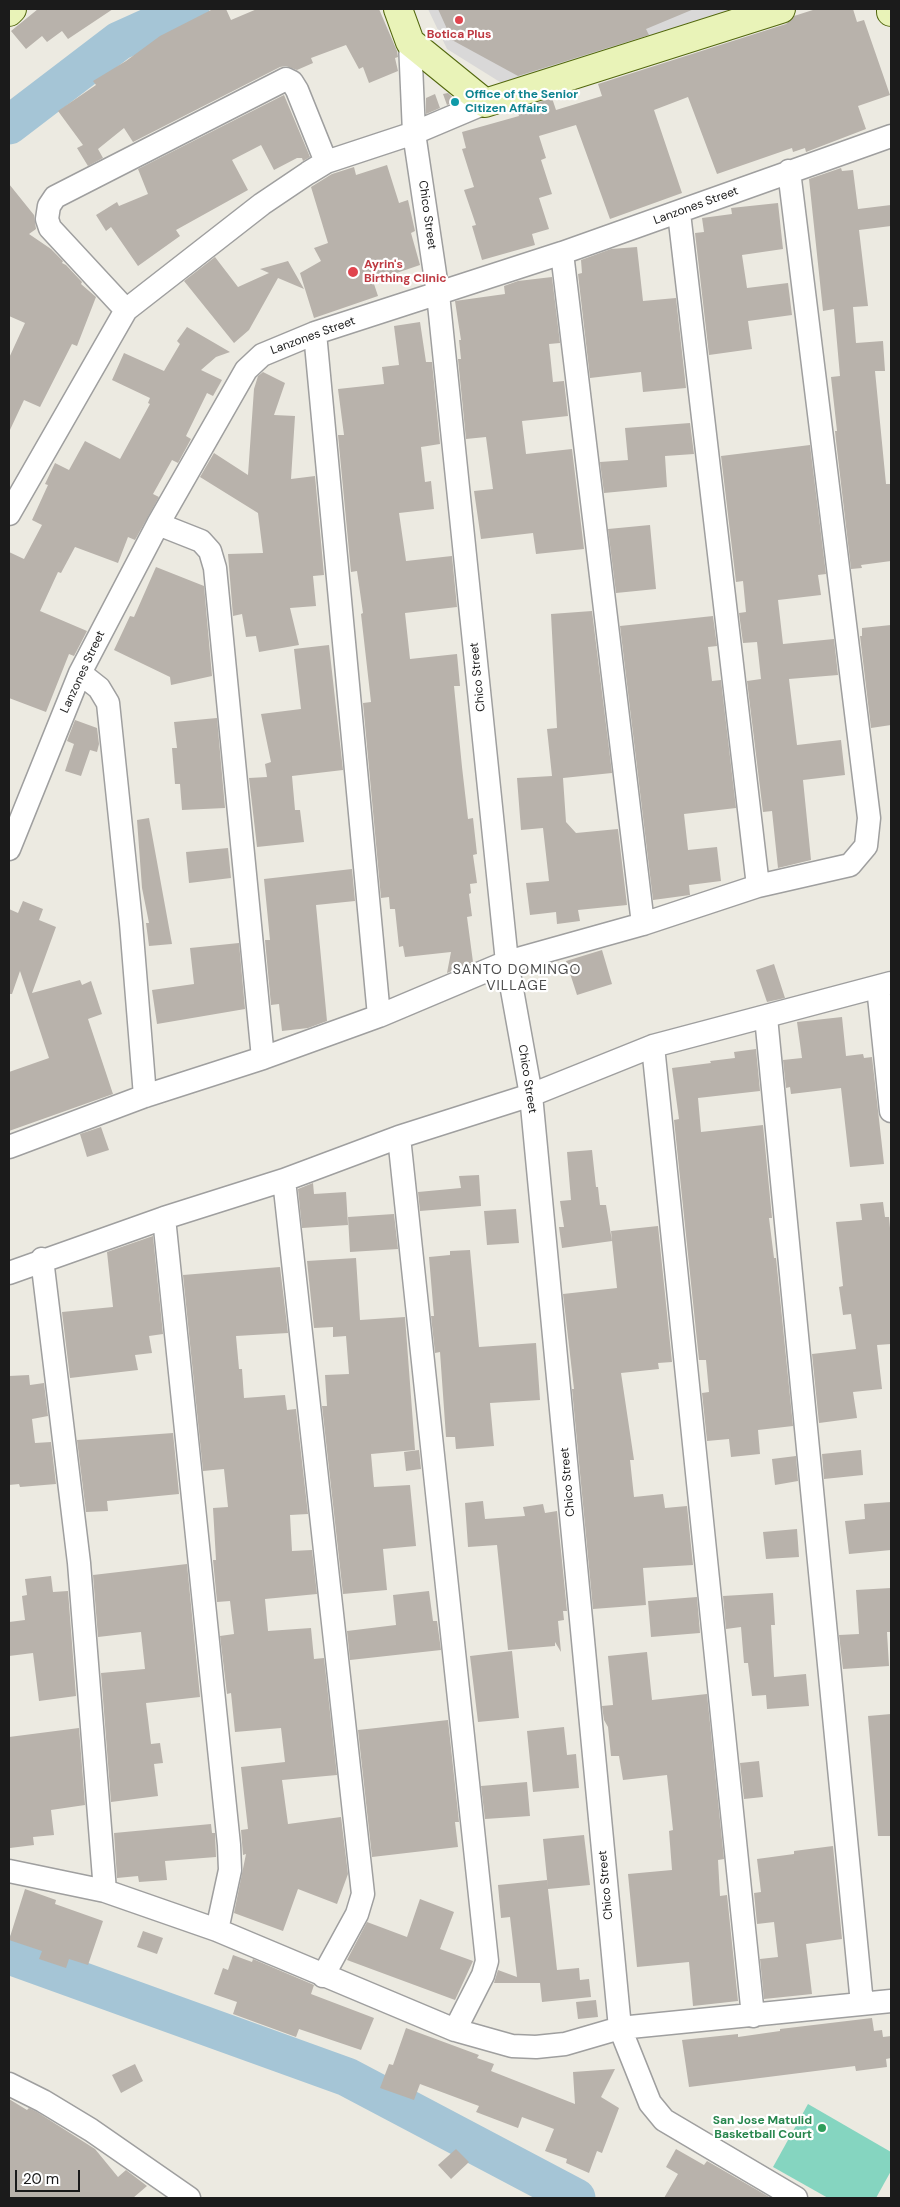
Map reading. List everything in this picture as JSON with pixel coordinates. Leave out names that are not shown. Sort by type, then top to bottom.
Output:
[{"type":"street","points":[[9,12],[12,9]]},
{"type":"street","points":[[398,9],[410,42],[486,103]]},
{"type":"street","points":[[9,514],[126,310],[262,204],[326,162],[414,133],[486,103],[781,9]]},
{"type":"street","name":"Chico Street","points":[[410,42],[414,133],[438,294],[506,962],[531,1096],[620,2028],[650,2103],[664,2120],[796,2198]]},
{"type":"street","points":[[126,310],[50,228],[47,219],[48,206],[55,197],[286,79],[292,82],[297,90],[326,162]]},
{"type":"street","name":"Lanzones Street","points":[[9,849],[80,673],[158,524],[246,370],[272,349],[315,333],[679,213],[789,171],[891,136]]},
{"type":"street","points":[[9,1147],[145,1096],[263,1058],[379,1016],[506,962],[642,924],[758,886],[850,865],[866,846],[869,818],[789,171]]},
{"type":"street","points":[[679,213],[758,886]]},
{"type":"street","points":[[562,253],[642,924]]},
{"type":"street","points":[[315,333],[379,1016]]},
{"type":"street","points":[[158,524],[201,541],[210,551],[215,568],[263,1058]]},
{"type":"street","points":[[80,673],[100,688],[108,702],[129,904],[145,1096]]},
{"type":"street","points":[[9,1272],[164,1218],[284,1180],[399,1137],[531,1096],[653,1046],[766,1018],[885,985],[891,1111]]},
{"type":"street","points":[[766,1018],[862,2004]]},
{"type":"street","points":[[653,1046],[753,2016]]},
{"type":"street","points":[[399,1137],[487,1961],[484,1975],[455,2030]]},
{"type":"street","points":[[284,1180],[363,1894],[357,1914],[323,1976]]},
{"type":"street","points":[[164,1218],[229,1845],[230,1870],[217,1930]]},
{"type":"street","points":[[42,1260],[79,1563],[105,1891]]},
{"type":"street","points":[[9,1871],[105,1891],[217,1930],[455,2030],[512,2046],[536,2047],[564,2044],[620,2028],[891,2001]]},
{"type":"street","points":[[9,2084],[91,2130],[188,2198]]},
{"type":"shaded area","points":[[428,9],[760,9],[516,92],[447,49]]},
{"type":"green space","name":"San Jose Matulid Basketball Court","points":[[808,2104],[891,2152],[891,2171],[876,2198],[828,2198],[773,2167]]},
{"type":"building","points":[[38,9],[113,9],[68,39],[62,31],[47,42],[42,36],[26,49],[11,31]]},
{"type":"building","points":[[213,9],[226,9],[231,20],[257,9],[379,9],[397,51],[398,57],[395,58],[398,71],[369,83],[363,67],[359,69],[346,45],[311,58],[313,63],[297,70],[286,66],[280,67],[133,142],[124,128],[98,149],[103,158],[88,166],[77,148],[83,145],[58,111],[96,85],[93,81],[126,61],[160,36]]},
{"type":"building","points":[[438,9],[694,9],[646,29],[649,35],[518,76],[452,40]]},
{"type":"building","points":[[816,9],[853,9],[857,22],[864,20],[890,95],[858,106],[866,129],[806,152],[805,148],[793,152],[792,148],[717,174],[688,97],[654,110],[682,193],[610,219],[576,125],[539,136],[546,158],[541,160],[552,194],[539,198],[549,229],[532,234],[535,245],[482,260],[472,226],[476,225],[464,190],[474,187],[462,149],[466,148],[462,132],[519,116],[517,109],[552,98],[556,110],[602,96],[598,84],[786,24],[794,16]]},
{"type":"building","points":[[448,93],[457,101],[447,105],[443,94]]},
{"type":"building","points":[[435,94],[440,108],[426,114],[426,98]]},
{"type":"building","points":[[284,95],[310,157],[303,161],[302,158],[297,158],[274,170],[261,145],[232,160],[248,190],[176,230],[180,236],[138,266],[111,227],[106,231],[96,215],[117,202],[119,206],[148,194],[138,169]]},
{"type":"building","points":[[387,165],[399,203],[408,200],[415,231],[411,233],[420,265],[373,281],[378,296],[314,318],[300,273],[321,261],[314,248],[328,243],[311,187],[332,174],[354,167],[356,175]]},
{"type":"building","points":[[841,168],[842,171],[853,170],[858,209],[891,205],[891,226],[859,230],[868,306],[853,307],[856,343],[883,341],[885,371],[875,371],[886,484],[891,484],[891,561],[861,565],[862,568],[851,569],[836,441],[835,431],[837,431],[831,377],[840,376],[834,309],[823,311],[809,179]]},
{"type":"building","points":[[9,184],[34,215],[36,229],[29,234],[51,249],[63,261],[62,263],[82,282],[81,284],[96,297],[77,346],[72,344],[40,407],[24,400],[9,432],[9,358],[25,323],[9,316]]},
{"type":"building","points":[[778,203],[783,249],[742,255],[747,288],[788,283],[792,315],[748,321],[752,349],[709,355],[695,233],[704,232],[702,218],[732,214],[731,208]]},
{"type":"building","points":[[637,247],[643,301],[676,298],[686,388],[643,392],[641,372],[590,378],[578,274],[582,273],[581,260],[611,249]]},
{"type":"building","points":[[215,257],[238,287],[269,273],[260,269],[288,261],[304,289],[278,278],[249,330],[234,343],[184,281]]},
{"type":"building","points":[[552,277],[560,343],[549,344],[553,382],[564,381],[568,416],[522,421],[526,454],[572,449],[584,549],[536,554],[533,533],[481,539],[474,491],[493,489],[486,437],[466,439],[458,359],[461,359],[459,340],[461,340],[455,301],[505,294],[504,286],[518,281]]},
{"type":"building","points":[[420,322],[426,362],[432,362],[440,444],[421,447],[425,482],[431,481],[434,509],[399,513],[406,561],[452,556],[457,607],[405,613],[410,659],[457,654],[460,686],[454,686],[462,767],[468,819],[473,818],[477,854],[473,855],[477,883],[470,884],[471,893],[469,894],[472,916],[467,917],[473,962],[447,973],[451,952],[405,957],[403,946],[399,947],[395,909],[390,909],[389,897],[381,898],[363,703],[371,702],[361,614],[363,613],[357,571],[351,572],[338,435],[344,435],[338,389],[384,384],[382,367],[399,365],[394,326]]},
{"type":"building","points":[[187,327],[230,352],[216,357],[201,370],[222,380],[213,396],[207,393],[186,436],[191,439],[178,463],[172,460],[153,494],[159,497],[135,540],[128,537],[118,563],[75,547],[61,573],[58,572],[40,611],[87,631],[74,656],[69,654],[46,712],[9,698],[9,552],[24,559],[42,525],[32,520],[48,485],[45,484],[55,463],[69,470],[85,441],[120,459],[150,404],[148,403],[150,398],[112,380],[124,353],[164,371],[180,344],[177,341]]},
{"type":"building","points":[[263,372],[285,383],[274,415],[295,416],[291,479],[315,476],[324,575],[313,576],[316,606],[290,608],[299,645],[259,652],[256,636],[246,637],[242,614],[233,616],[228,554],[263,553],[258,513],[200,477],[214,453],[248,475],[254,389],[258,376]]},
{"type":"building","points":[[690,423],[694,454],[665,456],[667,487],[604,493],[600,462],[628,460],[625,428]]},
{"type":"building","points":[[810,445],[826,574],[818,575],[821,595],[778,600],[783,644],[834,639],[838,675],[789,679],[797,745],[841,740],[845,775],[803,780],[811,860],[778,868],[772,811],[763,812],[747,681],[761,679],[757,642],[743,643],[739,613],[746,612],[743,581],[736,582],[721,456]]},
{"type":"building","points":[[650,525],[656,589],[616,593],[608,529]]},
{"type":"building","points":[[156,567],[204,586],[212,676],[171,685],[170,677],[114,650],[130,616],[134,617]]},
{"type":"building","points":[[592,611],[612,773],[563,778],[566,822],[576,833],[618,829],[627,905],[578,910],[580,921],[557,924],[556,912],[530,915],[526,883],[549,881],[543,828],[521,830],[517,778],[552,776],[547,729],[557,728],[551,614]]},
{"type":"building","points":[[713,616],[717,646],[708,647],[712,681],[721,680],[736,808],[684,814],[688,850],[717,847],[721,881],[689,885],[690,895],[653,900],[620,626]]},
{"type":"building","points":[[891,625],[891,725],[871,728],[860,636],[862,636],[862,628]]},
{"type":"building","points":[[329,645],[343,770],[292,776],[295,810],[300,810],[304,842],[257,847],[249,778],[267,777],[265,764],[271,762],[261,714],[301,709],[294,649]]},
{"type":"building","points":[[217,718],[225,808],[182,810],[180,784],[175,784],[172,748],[177,748],[174,722]]},
{"type":"building","points":[[75,720],[97,728],[99,744],[97,752],[90,750],[81,776],[65,771],[74,744],[67,741]]},
{"type":"building","points":[[149,818],[172,944],[149,946],[146,923],[149,923],[142,888],[137,820]]},
{"type":"building","points":[[228,848],[231,878],[189,883],[186,852]]},
{"type":"building","points":[[352,869],[355,901],[316,905],[327,1021],[308,1028],[282,1031],[279,1004],[271,1005],[265,940],[270,940],[264,879]]},
{"type":"building","points":[[23,901],[43,909],[39,920],[56,927],[32,993],[80,980],[82,985],[91,981],[102,1014],[88,1019],[113,1094],[9,1131],[9,1072],[49,1058],[20,971],[12,994],[9,994],[9,909],[18,913]]},
{"type":"building","points":[[239,943],[245,1009],[157,1024],[152,990],[194,984],[190,948]]},
{"type":"building","points":[[602,950],[612,984],[577,995],[566,961]]},
{"type":"building","points":[[774,964],[785,998],[767,1002],[756,970]]},
{"type":"building","points":[[842,1017],[846,1056],[863,1054],[864,1058],[872,1057],[884,1164],[850,1167],[841,1088],[791,1094],[790,1087],[786,1088],[783,1060],[802,1058],[797,1022]]},
{"type":"building","points":[[756,1049],[760,1091],[698,1098],[701,1132],[763,1125],[772,1218],[769,1218],[774,1258],[776,1258],[793,1426],[758,1430],[760,1454],[731,1457],[729,1439],[707,1441],[702,1393],[709,1392],[706,1360],[699,1360],[674,1120],[679,1119],[672,1068],[735,1058],[734,1052]]},
{"type":"building","points":[[101,1127],[109,1150],[87,1157],[80,1134]]},
{"type":"building","points":[[592,1150],[596,1187],[598,1187],[600,1205],[606,1205],[612,1241],[562,1248],[559,1227],[564,1227],[560,1201],[571,1200],[567,1152]]},
{"type":"building","points":[[479,1175],[481,1206],[420,1211],[418,1192],[461,1188],[459,1176]]},
{"type":"building","points":[[313,1183],[314,1194],[346,1192],[348,1225],[302,1228],[298,1189]]},
{"type":"building","points":[[883,1202],[885,1217],[889,1217],[891,1239],[891,1344],[877,1345],[882,1389],[853,1392],[857,1418],[819,1423],[812,1354],[856,1349],[851,1314],[843,1315],[839,1287],[843,1286],[836,1222],[862,1220],[860,1204]]},
{"type":"building","points":[[516,1209],[519,1243],[487,1245],[484,1211]]},
{"type":"building","points":[[394,1214],[398,1249],[350,1252],[348,1217]]},
{"type":"building","points":[[658,1226],[672,1362],[658,1363],[659,1369],[621,1373],[634,1460],[630,1460],[634,1497],[663,1494],[665,1508],[687,1506],[693,1565],[643,1568],[646,1605],[593,1609],[572,1389],[574,1389],[563,1294],[617,1288],[611,1231]]},
{"type":"building","points":[[153,1236],[163,1334],[149,1336],[152,1353],[135,1355],[138,1370],[70,1378],[62,1312],[113,1307],[107,1252]]},
{"type":"building","points":[[470,1250],[479,1347],[536,1343],[540,1400],[490,1403],[494,1446],[456,1449],[455,1437],[446,1437],[440,1352],[435,1353],[431,1316],[434,1316],[429,1257],[450,1255],[450,1251]]},
{"type":"building","points":[[356,1258],[360,1320],[405,1317],[415,1450],[371,1454],[374,1487],[410,1485],[416,1546],[383,1549],[387,1590],[343,1594],[322,1406],[327,1406],[325,1375],[349,1374],[346,1336],[333,1337],[333,1327],[314,1328],[307,1261]]},
{"type":"building","points":[[280,1267],[288,1333],[236,1336],[239,1369],[242,1369],[244,1398],[285,1395],[287,1410],[296,1409],[308,1514],[290,1515],[292,1551],[312,1550],[317,1594],[265,1599],[268,1631],[311,1628],[314,1659],[324,1658],[337,1775],[282,1780],[288,1824],[341,1817],[348,1874],[337,1904],[298,1889],[283,1931],[234,1913],[246,1854],[243,1855],[241,1830],[248,1829],[241,1767],[285,1762],[281,1728],[235,1732],[231,1693],[227,1694],[220,1636],[234,1634],[230,1601],[217,1602],[213,1560],[216,1560],[213,1508],[228,1507],[224,1469],[203,1471],[183,1275]]},
{"type":"building","points":[[29,1375],[30,1385],[44,1383],[48,1416],[32,1419],[35,1443],[51,1442],[56,1484],[20,1487],[19,1484],[9,1485],[9,1376]]},
{"type":"building","points":[[173,1433],[179,1494],[107,1501],[108,1511],[86,1512],[77,1440]]},
{"type":"building","points":[[419,1450],[421,1469],[406,1471],[404,1452]]},
{"type":"building","points":[[861,1450],[863,1475],[824,1479],[822,1454]]},
{"type":"building","points":[[796,1456],[798,1481],[775,1485],[772,1459]]},
{"type":"building","points":[[483,1501],[485,1519],[525,1516],[523,1507],[543,1504],[545,1513],[557,1511],[567,1611],[563,1611],[564,1620],[558,1621],[561,1652],[555,1642],[555,1646],[508,1650],[497,1545],[468,1547],[465,1503]]},
{"type":"building","points":[[891,1502],[891,1550],[849,1554],[845,1521],[865,1519],[864,1504]]},
{"type":"building","points":[[797,1529],[799,1557],[766,1559],[763,1532]]},
{"type":"building","points":[[187,1564],[200,1697],[146,1703],[151,1744],[160,1743],[163,1763],[154,1764],[158,1796],[111,1802],[101,1673],[145,1669],[141,1632],[98,1637],[93,1575]]},
{"type":"building","points":[[51,1576],[53,1592],[68,1591],[76,1696],[39,1701],[33,1653],[9,1656],[9,1622],[25,1620],[22,1596],[27,1595],[25,1579]]},
{"type":"building","points":[[891,1588],[891,1632],[887,1632],[889,1666],[843,1669],[839,1635],[859,1634],[856,1590]]},
{"type":"building","points":[[429,1591],[433,1621],[437,1621],[441,1650],[350,1660],[347,1631],[396,1625],[393,1595]]},
{"type":"building","points":[[773,1593],[775,1625],[771,1625],[774,1677],[806,1674],[809,1706],[767,1709],[766,1695],[752,1696],[748,1663],[744,1663],[741,1627],[726,1629],[723,1596]]},
{"type":"building","points":[[697,1597],[700,1633],[651,1637],[648,1601]]},
{"type":"building","points":[[512,1651],[519,1718],[478,1722],[470,1656]]},
{"type":"building","points":[[647,1652],[652,1700],[707,1694],[724,1859],[718,1860],[720,1896],[727,1895],[738,2001],[693,2006],[689,1962],[637,1967],[628,1874],[672,1870],[669,1831],[673,1830],[667,1775],[623,1780],[619,1756],[611,1756],[608,1727],[604,1720],[602,1706],[613,1705],[608,1656]]},
{"type":"building","points":[[891,1714],[891,1836],[878,1836],[868,1716]]},
{"type":"building","points":[[448,1720],[459,1822],[455,1822],[458,1847],[372,1857],[358,1730]]},
{"type":"building","points":[[564,1727],[567,1755],[576,1754],[579,1788],[533,1792],[527,1731]]},
{"type":"building","points":[[79,1728],[85,1805],[51,1810],[54,1835],[33,1837],[34,1845],[10,1848],[9,1737]]},
{"type":"building","points":[[759,1761],[763,1797],[744,1799],[740,1763]]},
{"type":"building","points":[[527,1782],[530,1816],[485,1819],[481,1786]]},
{"type":"building","points":[[211,1824],[212,1833],[215,1833],[216,1857],[165,1861],[167,1880],[139,1882],[138,1876],[117,1878],[114,1833]]},
{"type":"building","points":[[584,1835],[590,1885],[548,1889],[543,1839]]},
{"type":"building","points":[[833,1846],[842,1939],[806,1944],[812,1994],[764,1999],[760,1959],[778,1957],[774,1922],[757,1924],[754,1893],[761,1892],[757,1859],[794,1854],[794,1851]]},
{"type":"building","points":[[547,1880],[557,1970],[579,1968],[580,1980],[589,1979],[591,1997],[542,2002],[540,1983],[494,1983],[498,1970],[517,1977],[510,1917],[501,1918],[498,1885]]},
{"type":"building","points":[[25,1889],[56,1900],[55,1904],[103,1921],[88,1965],[69,1959],[66,1968],[39,1959],[42,1951],[9,1940]]},
{"type":"building","points":[[420,1899],[454,1912],[440,1949],[473,1961],[455,2000],[347,1960],[367,1922],[407,1937]]},
{"type":"building","points":[[143,1931],[163,1938],[157,1954],[137,1947]]},
{"type":"building","points":[[233,1955],[252,1962],[253,1959],[314,1985],[311,1994],[374,2018],[361,2050],[299,2029],[296,2037],[233,2014],[237,2002],[214,1994],[223,1968],[228,1970]]},
{"type":"building","points":[[596,2000],[598,2017],[578,2019],[576,2002]]},
{"type":"building","points":[[872,2018],[874,2031],[882,2030],[883,2037],[891,2036],[891,2058],[886,2059],[887,2067],[856,2071],[855,2066],[689,2087],[682,2040],[738,2034],[738,2037],[780,2031],[780,2029]]},
{"type":"building","points":[[406,2028],[479,2055],[477,2058],[494,2064],[491,2071],[575,2104],[573,2072],[615,2069],[601,2097],[619,2108],[602,2153],[597,2151],[589,2173],[566,2163],[567,2159],[545,2151],[554,2129],[522,2117],[518,2128],[476,2112],[479,2106],[420,2084],[414,2100],[380,2088],[389,2064],[393,2065]]},
{"type":"building","points":[[135,2064],[143,2081],[121,2093],[112,2075]]},
{"type":"building","points":[[9,2099],[27,2110],[29,2108],[37,2112],[95,2149],[118,2177],[126,2170],[147,2186],[133,2198],[9,2198]]},
{"type":"building","points":[[456,2149],[469,2162],[451,2179],[438,2165]]},
{"type":"building","points":[[676,2149],[704,2165],[707,2161],[771,2198],[664,2198],[678,2174],[666,2167]]},
{"type":"waterway","points":[[9,125],[119,41],[190,9]]},
{"type":"waterway","points":[[9,1955],[347,2077],[576,2198]]},
{"type":"place","name":"Botica Plus","points":[[459,20]]},
{"type":"place","name":"Office of the Senior Citizen Affairs","points":[[455,102]]},
{"type":"place","name":"Ayrin's Birthing Clinic","points":[[353,272]]},
{"type":"place","name":"San Jose Matulid Basketball Court","points":[[822,2128]]},
{"type":"district","name":"SANTO DOMINGO VILLAGE","points":[[517,978]]}]
